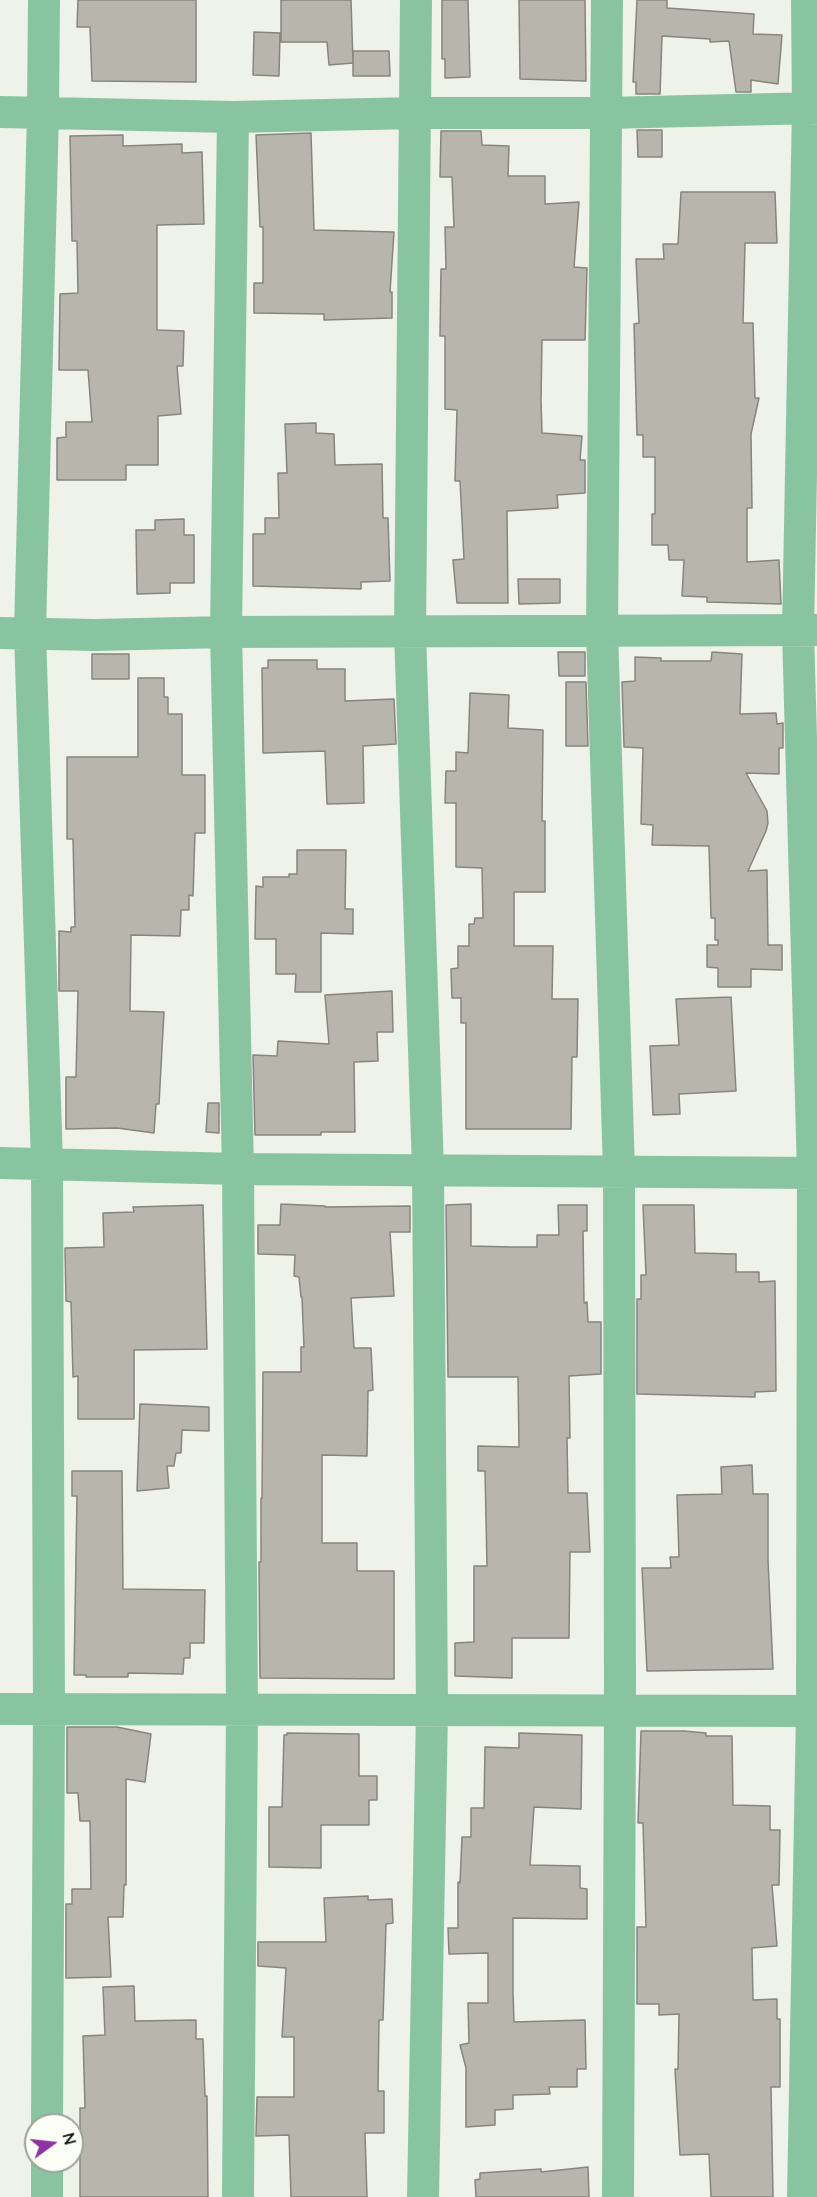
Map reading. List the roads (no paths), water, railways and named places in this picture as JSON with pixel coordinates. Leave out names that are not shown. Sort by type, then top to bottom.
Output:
[{"type":"street","points":[[44,0],[43,111],[15,633],[47,1163],[50,1709],[47,2113]]},
{"type":"street","points":[[416,0],[410,632],[428,1170],[432,1710],[423,2197]]},
{"type":"street","points":[[608,0],[605,113],[602,631],[619,1171],[618,2197]]},
{"type":"street","points":[[803,2197],[814,1711],[815,1173],[808,631],[813,108],[807,0]]},
{"type":"street","points":[[0,112],[43,111],[233,117],[813,108]]},
{"type":"street","points":[[233,117],[226,632],[238,1169],[242,1709],[238,2197]]},
{"type":"street","points":[[15,633],[95,635],[226,632],[808,631]]},
{"type":"street","points":[[0,1163],[238,1169],[815,1173]]},
{"type":"street","points":[[0,1709],[814,1711]]},
{"type":"street","points":[[47,2173],[47,2197]]}]
